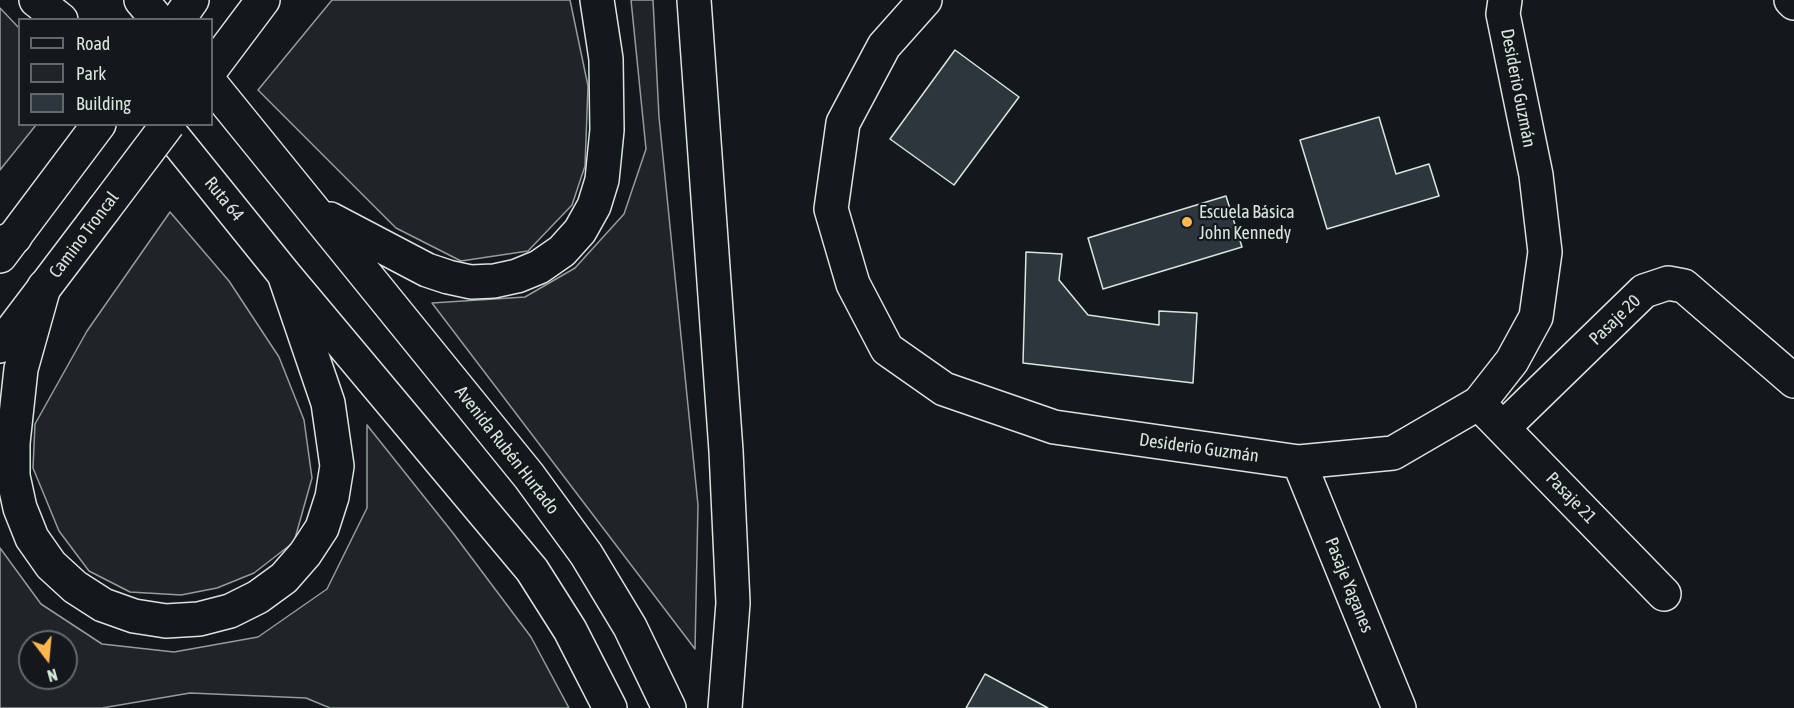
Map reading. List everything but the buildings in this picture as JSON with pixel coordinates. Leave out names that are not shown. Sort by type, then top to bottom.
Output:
[{"type":"main road","points":[[36,0],[58,18]]},
{"type":"main road","points":[[62,0],[76,18]]},
{"type":"main road","points":[[219,58],[263,0]]},
{"type":"main road","points":[[213,86],[316,212],[427,270],[448,278],[471,282],[494,281],[517,276],[539,267],[562,251],[580,231],[594,206],[602,180],[607,130],[606,59],[597,0]]},
{"type":"main road","points":[[694,0],[726,451],[733,603],[725,708]]},
{"type":"main road","name":"Desiderio Guzmán","points":[[925,0],[884,46],[843,123],[831,209],[853,284],[887,348],[944,389],[1054,427],[1299,462],[1393,453],[1479,403],[1512,361],[1536,317],[1545,252],[1536,175],[1503,14],[1505,0]]},
{"type":"main road","points":[[5,246],[98,126]]},
{"type":"main road","name":"Ruta 64","points":[[165,126],[284,274]]},
{"type":"main road","name":"Camino Troncal","points":[[0,346],[166,126]]},
{"type":"main road","name":"Avenida Rubén Hurtado","points":[[316,212],[529,476],[586,554],[630,627],[669,708]]},
{"type":"main road","points":[[44,287],[21,369],[12,443],[13,476],[20,508],[32,538],[51,565],[75,588],[103,605],[134,616],[166,621],[199,619],[230,611],[258,597],[284,578],[305,554],[321,528],[332,497],[337,466],[328,404],[284,274]]},
{"type":"main road","points":[[284,274],[532,570],[570,630],[610,708]]},
{"type":"main road","name":"Pasaje 20","points":[[1503,428],[1644,291],[1668,284],[1684,286],[1794,381]]},
{"type":"main road","name":"Pasaje 21","points":[[1479,403],[1664,594]]},
{"type":"main road","name":"Pasaje Yaganes","points":[[1299,462],[1399,708]]},
{"type":"green space","points":[[332,0],[570,0],[588,86],[585,166],[572,205],[528,251],[461,261],[396,228],[258,90]]},
{"type":"green space","points":[[631,0],[653,0],[659,117],[698,505],[695,649],[432,303],[525,297],[575,268],[624,214],[646,149]]},
{"type":"green space","points":[[0,8],[18,27],[18,126],[35,126],[0,170]]},
{"type":"green space","points":[[170,212],[229,281],[279,357],[304,420],[312,478],[294,542],[254,573],[217,588],[181,595],[130,592],[89,571],[59,531],[33,468],[35,424],[87,331]]},
{"type":"green space","points":[[367,425],[453,533],[531,637],[569,708],[330,708],[306,698],[190,693],[102,708],[0,708],[0,548],[41,604],[102,644],[174,652],[258,637],[327,589],[367,508]]},
{"type":"place","name":"Escuela Básica John Kennedy","points":[[1187,222]]}]
